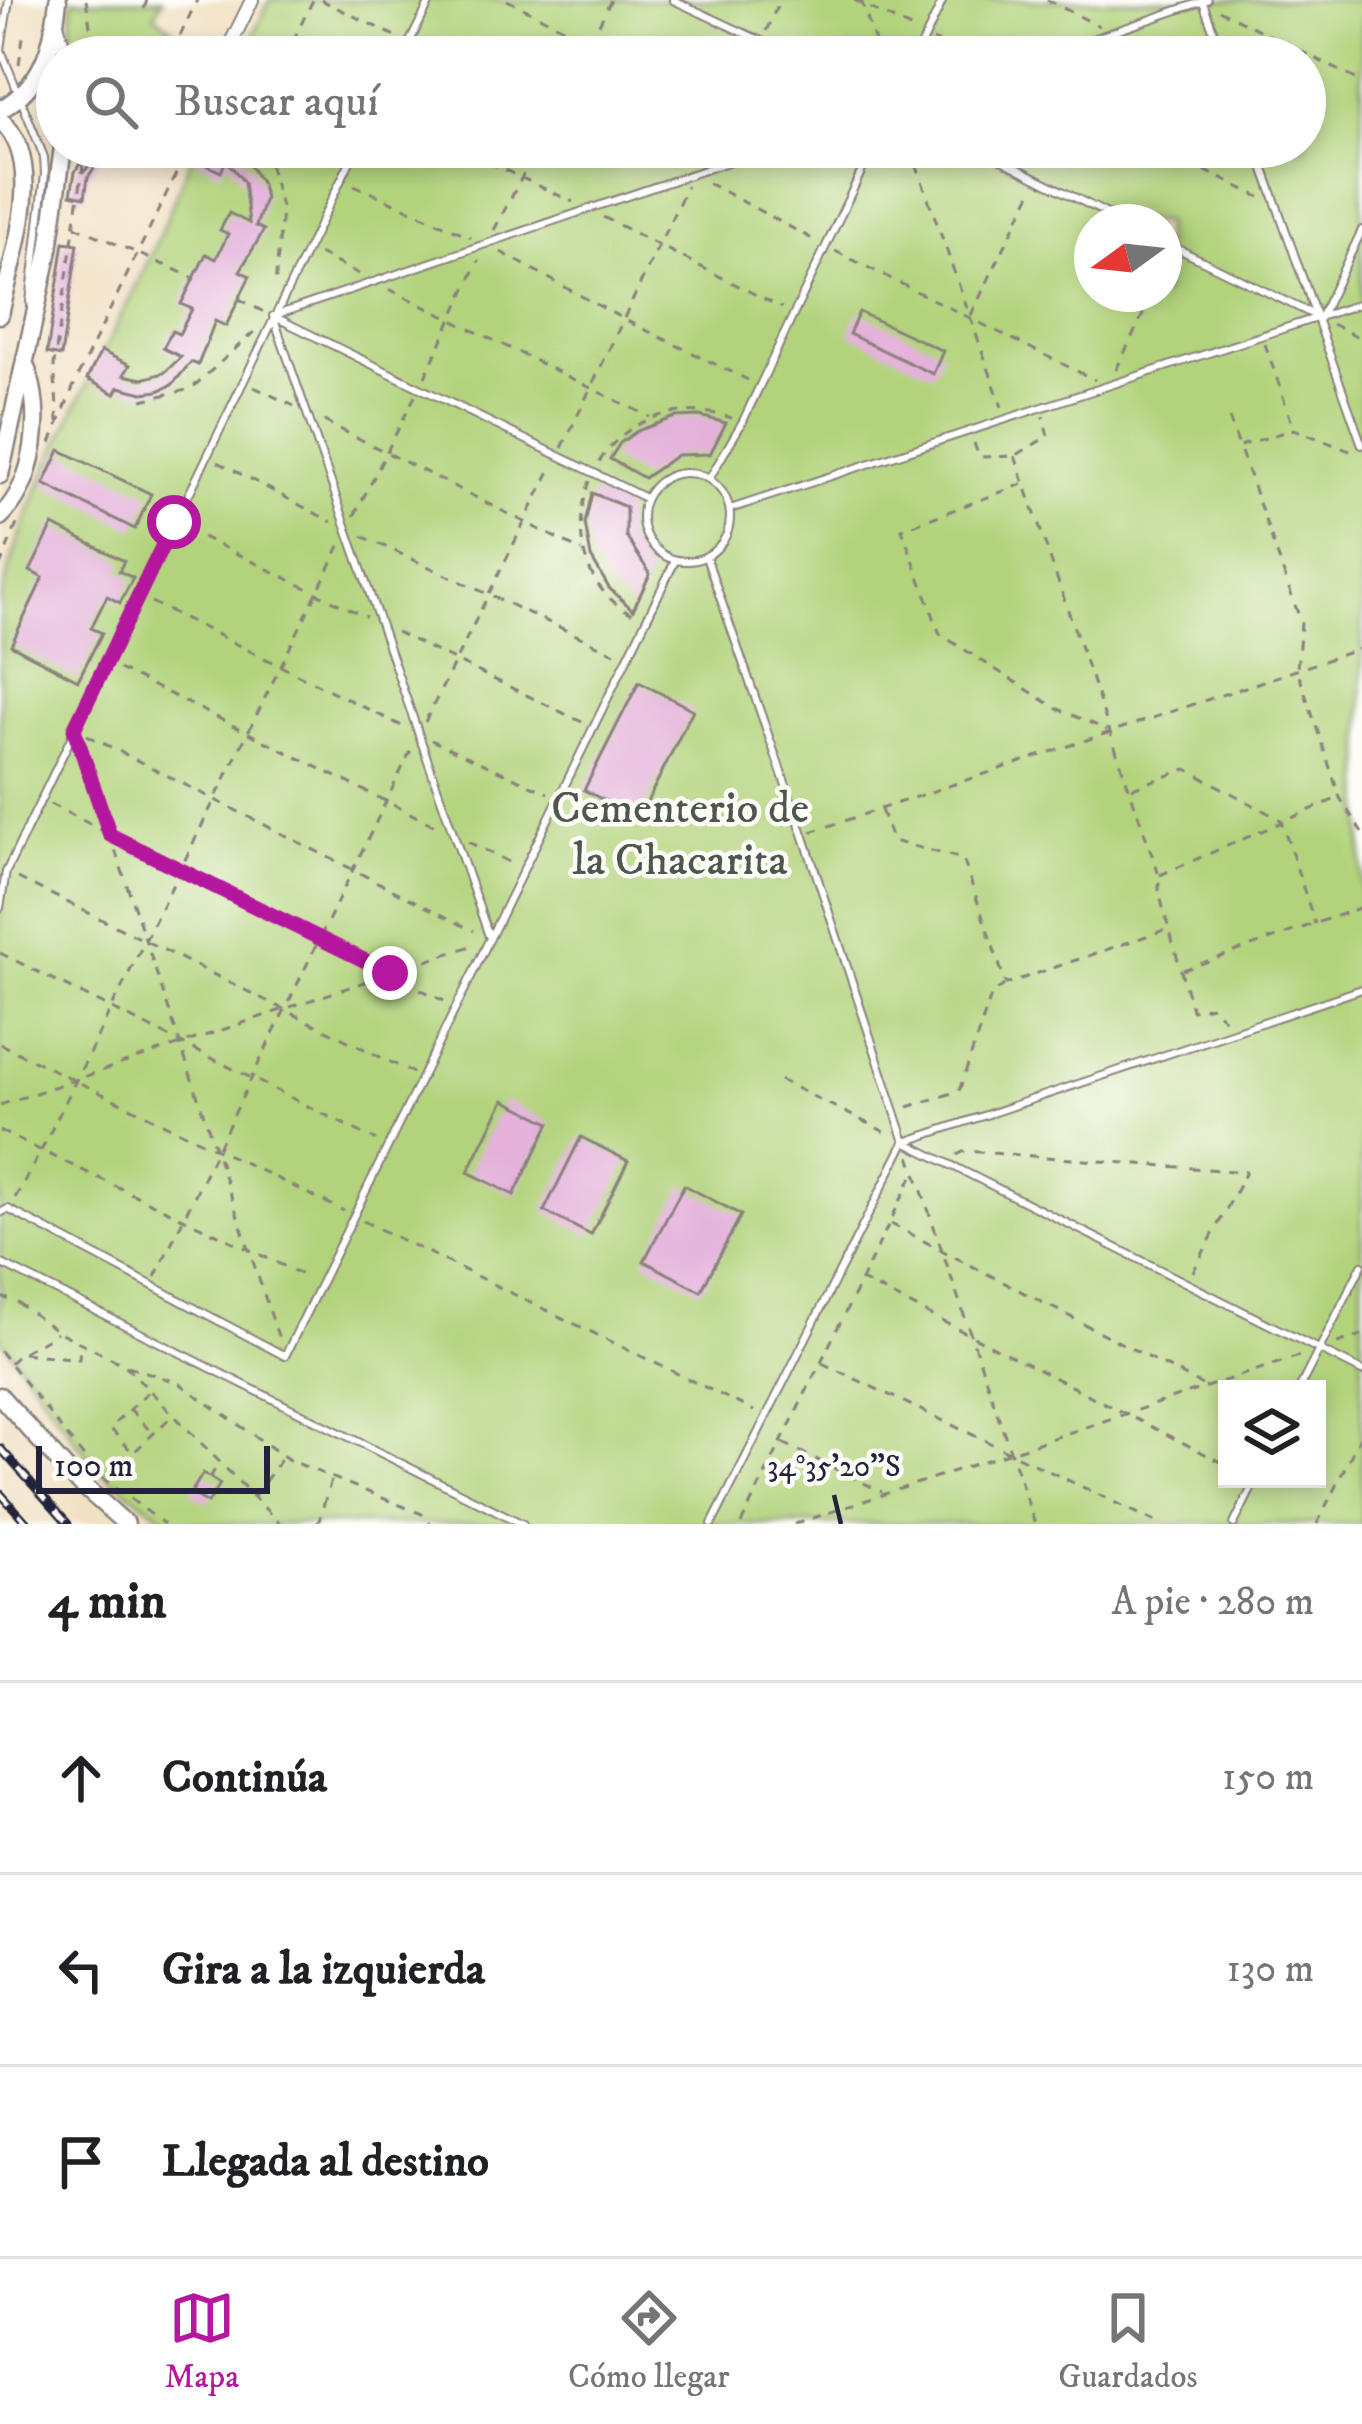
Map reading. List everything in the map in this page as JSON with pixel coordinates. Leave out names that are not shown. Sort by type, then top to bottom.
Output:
[{"type":"main road","points":[[0,110],[18,100],[36,80]]},
{"type":"main road","points":[[0,120],[17,139],[26,169],[0,315]]},
{"type":"main road","points":[[27,465],[1,467],[51,240],[60,168]]},
{"type":"main road","points":[[8,522],[27,465],[38,410],[26,366]]},
{"type":"main road","points":[[0,1396],[71,1475],[126,1524]]},
{"type":"street","points":[[234,36],[252,0]]},
{"type":"lane","points":[[9,0],[0,51],[36,137]]},
{"type":"lane","points":[[413,36],[431,0]]},
{"type":"lane","points":[[673,0],[750,36]]},
{"type":"lane","points":[[926,36],[943,0]]},
{"type":"lane","points":[[1100,36],[1203,0],[1216,36]]},
{"type":"lane","points":[[26,366],[44,168]]},
{"type":"lane","points":[[0,908],[6,872],[346,168]]},
{"type":"lane","points":[[273,316],[710,168]]},
{"type":"lane","points":[[709,478],[760,386],[864,168]]},
{"type":"lane","points":[[1015,168],[1086,204]]},
{"type":"lane","points":[[1264,168],[1362,445]]},
{"type":"lane","points":[[1320,318],[1362,230]]},
{"type":"lane","points":[[1182,251],[1320,318]]},
{"type":"lane","points":[[730,509],[1362,303]]},
{"type":"lane","points":[[273,316],[645,498]]},
{"type":"lane","points":[[273,316],[490,939]]},
{"type":"lane","points":[[685,472],[709,478],[723,491],[730,509],[726,537],[706,557],[675,561],[653,548],[641,524],[645,498],[661,479],[685,472]]},
{"type":"lane","points":[[706,557],[905,1142],[1362,1371]]},
{"type":"lane","points":[[4,1211],[285,1357],[675,561]]},
{"type":"lane","points":[[712,1524],[905,1142],[1362,989]]},
{"type":"lane","points":[[0,1263],[523,1524]]},
{"type":"lane","points":[[1303,1380],[1362,1264]]},
{"type":"lane","points":[[1234,1524],[1252,1488]]},
{"type":"path","points":[[86,0],[92,36]]},
{"type":"path","points":[[144,9],[147,0]]},
{"type":"path","points":[[179,36],[197,0]]},
{"type":"path","points":[[295,36],[313,0]]},
{"type":"path","points":[[321,0],[396,36]]},
{"type":"path","points":[[507,0],[581,36]]},
{"type":"path","points":[[593,36],[611,0]]},
{"type":"path","points":[[763,36],[780,0]]},
{"type":"path","points":[[1047,0],[1112,32]]},
{"type":"path","points":[[1203,0],[1273,36]]},
{"type":"path","points":[[859,1],[926,36]]},
{"type":"path","points":[[859,1],[872,36]]},
{"type":"path","points":[[1326,63],[1362,82]]},
{"type":"path","points":[[58,424],[54,364],[83,168]]},
{"type":"path","points":[[82,175],[87,168]]},
{"type":"path","points":[[50,444],[179,168]]},
{"type":"path","points":[[142,400],[190,389],[273,316],[282,211],[271,168]]},
{"type":"path","points":[[498,168],[590,209],[794,314]]},
{"type":"path","points":[[4,1211],[41,1151],[528,168]]},
{"type":"path","points":[[678,168],[1108,387],[1144,312]]},
{"type":"path","points":[[150,1287],[695,168]]},
{"type":"path","points":[[846,168],[860,175]]},
{"type":"path","points":[[917,168],[1006,420]]},
{"type":"path","points":[[1199,168],[1278,206]]},
{"type":"path","points":[[341,179],[487,244],[625,320],[760,386]]},
{"type":"path","points":[[970,316],[1037,180]]},
{"type":"path","points":[[51,240],[75,226]]},
{"type":"path","points":[[75,226],[194,278]]},
{"type":"path","points":[[307,248],[650,417]]},
{"type":"path","points":[[238,299],[273,316]]},
{"type":"path","points":[[1320,318],[1362,339]]},
{"type":"path","points":[[1262,337],[1294,429]]},
{"type":"path","points":[[242,380],[582,551]]},
{"type":"path","points":[[970,432],[979,457],[1016,456],[1048,436],[1041,409]]},
{"type":"path","points":[[1229,418],[1301,622],[1297,669],[1340,798],[1362,833]]},
{"type":"path","points":[[1239,446],[1294,429],[1362,456]]},
{"type":"path","points":[[206,456],[347,530],[628,659]]},
{"type":"path","points":[[1016,456],[1159,875],[1159,893],[1192,1010],[1213,1006],[1235,1031]]},
{"type":"path","points":[[1025,484],[902,529],[940,634],[1056,708],[1110,731]]},
{"type":"path","points":[[0,566],[8,522]]},
{"type":"path","points":[[138,596],[560,798]]},
{"type":"path","points":[[803,834],[1362,648]]},
{"type":"path","points":[[106,663],[525,869]]},
{"type":"path","points":[[74,729],[490,939]]},
{"type":"path","points":[[74,729],[285,1357]]},
{"type":"path","points":[[1130,789],[1187,769],[1281,820],[1315,924]]},
{"type":"path","points":[[1159,875],[1340,798]]},
{"type":"path","points":[[40,800],[457,1007]]},
{"type":"path","points":[[881,808],[893,841],[963,859],[1006,984]]},
{"type":"path","points":[[6,872],[422,1077]]},
{"type":"path","points":[[1181,971],[1362,907]]},
{"type":"path","points":[[895,1112],[959,1090],[991,996],[1006,984],[1170,928]]},
{"type":"path","points":[[0,1105],[490,939]]},
{"type":"path","points":[[0,953],[388,1146]]},
{"type":"path","points":[[0,1044],[766,1417]]},
{"type":"path","points":[[780,1080],[905,1142],[1035,1524]]},
{"type":"path","points":[[0,1131],[322,1284]]},
{"type":"path","points":[[943,1161],[965,1151],[1246,1172],[1187,1284]]},
{"type":"path","points":[[741,1524],[915,1171]]},
{"type":"path","points":[[889,1223],[1205,1387]]},
{"type":"path","points":[[861,1280],[1218,1460]]},
{"type":"path","points":[[0,1297],[15,1301],[57,1330],[124,1365],[179,1383],[284,1456],[422,1514],[431,1524]]},
{"type":"path","points":[[9,1364],[57,1330]]},
{"type":"path","points":[[797,1524],[1362,1335]]},
{"type":"path","points":[[22,1353],[79,1359],[80,1342]]},
{"type":"path","points":[[0,1351],[98,1474],[164,1524]]},
{"type":"path","points":[[821,1363],[1160,1524]]},
{"type":"path","points":[[124,1365],[280,1524]]},
{"type":"path","points":[[149,1390],[110,1428],[133,1453],[174,1414]]},
{"type":"path","points":[[130,1409],[153,1434]]},
{"type":"path","points":[[1317,1524],[1362,1433]]},
{"type":"path","points":[[782,1442],[886,1494]]},
{"type":"path","points":[[254,1496],[284,1456]]},
{"type":"path","points":[[210,1478],[220,1461]]},
{"type":"path","points":[[318,1524],[332,1477]]},
{"type":"green space","points":[[72,0],[162,0],[154,15],[180,36],[72,36]]},
{"type":"green space","name":"Cementerio de la Chacarita","points":[[270,0],[1362,0],[1362,1524],[173,1524],[97,1469],[0,1338],[0,603],[29,513],[66,426],[150,257],[188,168],[1326,168],[1326,36],[252,36]]},
{"type":"building","points":[[94,168],[85,197],[71,194],[75,172]]},
{"type":"building","points":[[233,168],[251,168],[262,184],[265,199],[256,226],[264,230],[240,271],[250,276],[226,326],[215,321],[198,365],[191,362],[172,385],[143,393],[119,387],[115,394],[87,379],[101,351],[130,365],[124,375],[143,379],[164,373],[181,357],[163,348],[172,331],[179,334],[192,309],[181,304],[206,254],[216,259],[228,234],[220,230],[229,213],[249,223],[244,182]]},
{"type":"building","points":[[64,242],[78,244],[61,356],[47,353]]},
{"type":"building","points":[[859,312],[943,351],[933,374],[849,334]]},
{"type":"building","points":[[700,416],[726,423],[710,454],[677,455],[644,478],[610,459],[620,443],[637,431],[675,417]]},
{"type":"building","points":[[60,450],[151,494],[135,529],[44,484]]},
{"type":"building","points":[[592,493],[626,507],[626,536],[650,574],[633,610],[609,588],[591,557],[585,523]]},
{"type":"building","points":[[53,525],[124,561],[119,571],[133,578],[120,603],[107,596],[91,628],[102,633],[78,680],[11,645],[43,578],[30,571]]},
{"type":"building","points":[[639,682],[693,710],[639,818],[584,790]]},
{"type":"building","points":[[504,1100],[550,1123],[514,1195],[468,1172]]},
{"type":"building","points":[[581,1137],[628,1161],[591,1235],[544,1211]]},
{"type":"building","points":[[684,1185],[741,1215],[701,1291],[644,1261]]},
{"type":"building","points":[[203,1473],[220,1484],[208,1503],[191,1493]]},
{"type":"railway","points":[[0,1448],[68,1524]]},
{"type":"railway","points":[[0,1493],[28,1524]]},
{"type":"route","points":[[174,522],[74,729],[110,835],[390,973]]}]
